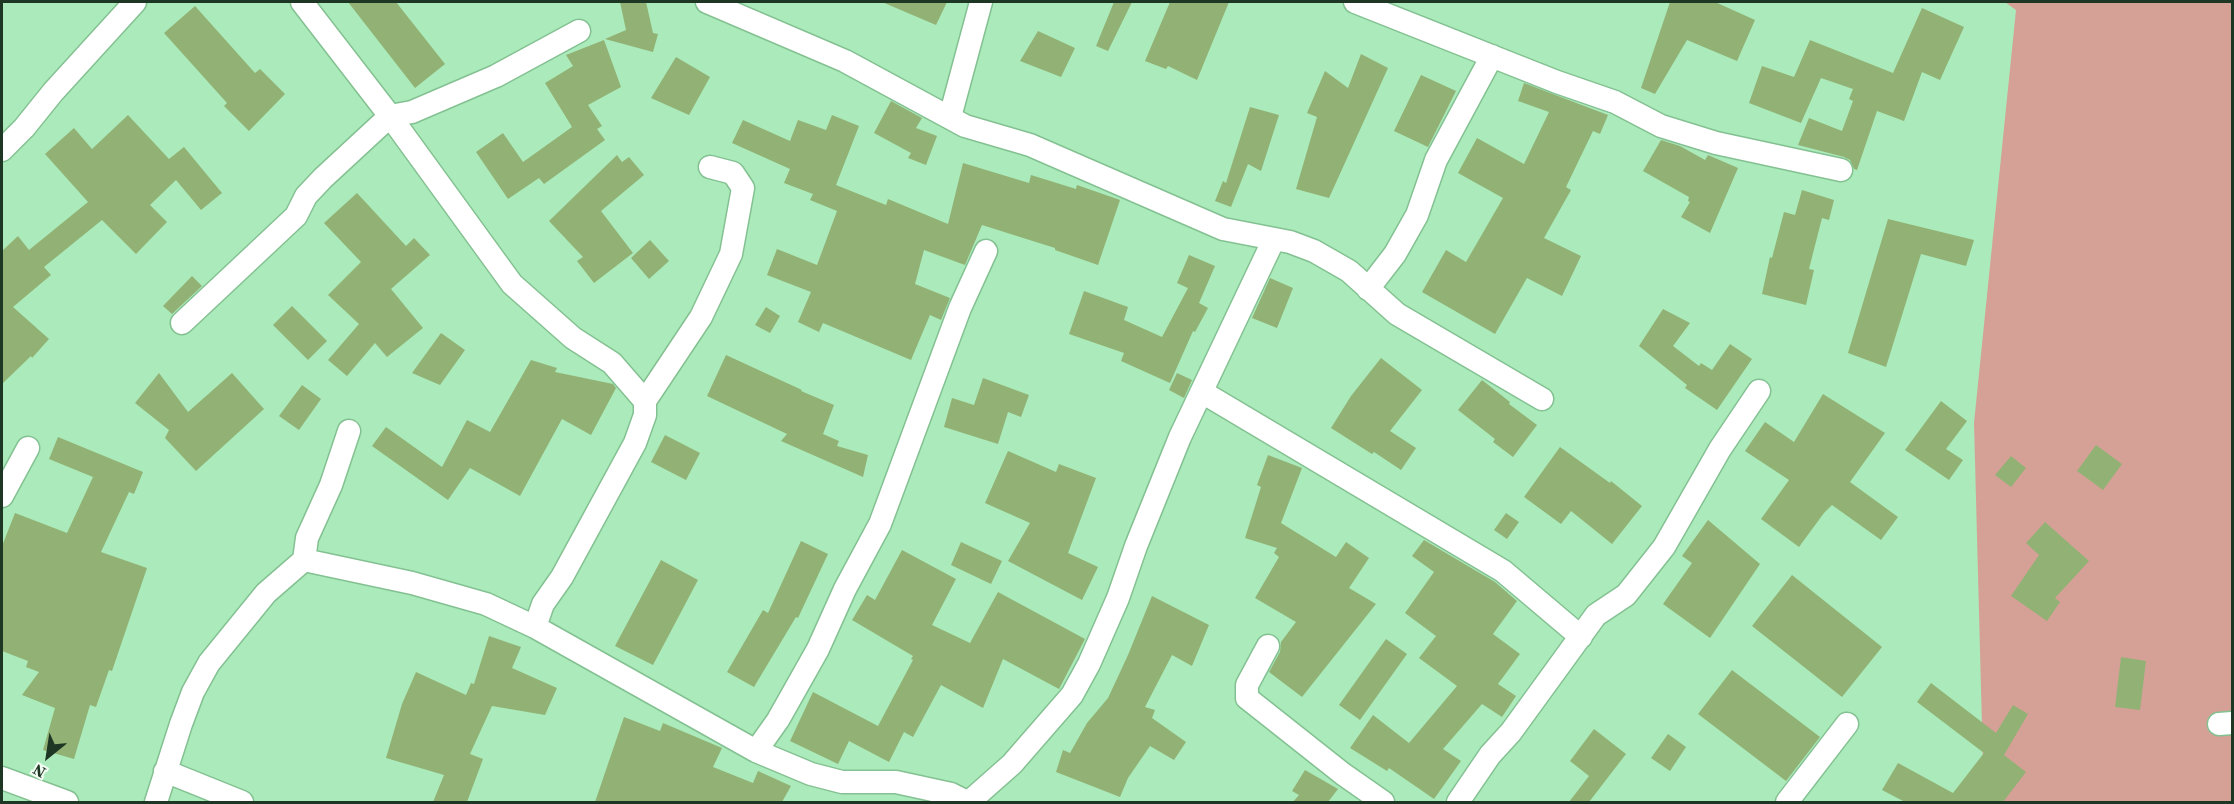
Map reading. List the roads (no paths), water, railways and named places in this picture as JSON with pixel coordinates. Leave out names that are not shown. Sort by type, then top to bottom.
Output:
[{"type":"street","points":[[2,150],[135,2]]},
{"type":"street","points":[[302,2],[390,116],[512,284],[573,338],[612,363],[645,401]]},
{"type":"street","points":[[707,2],[845,61],[965,126],[1030,146],[1223,229],[1290,242],[1314,251],[1349,271],[1397,314],[1542,399]]},
{"type":"street","points":[[950,117],[981,2]]},
{"type":"street","points":[[1355,2],[1557,82],[1615,102],[1661,126],[1716,143],[1841,171]]},
{"type":"street","points":[[182,323],[296,216],[306,196],[317,184],[390,116],[412,112],[496,76],[579,31]]},
{"type":"street","points":[[1368,289],[1395,254],[1417,215],[1436,160],[1492,56]]},
{"type":"street","points":[[535,627],[543,604],[562,577],[635,443],[645,415],[645,401],[701,317],[731,254],[743,188],[732,173],[710,167]]},
{"type":"street","points":[[304,560],[412,583],[486,604],[535,627],[756,751],[811,774],[842,782],[896,782],[951,794],[968,802],[1012,764],[1072,695],[1089,664],[1118,598],[1136,546],[1180,437],[1274,239]]},
{"type":"street","points":[[756,751],[778,720],[818,649],[845,589],[880,524],[960,308],[986,251]]},
{"type":"street","points":[[1458,802],[1490,755],[1511,732],[1596,615],[1626,595],[1664,547],[1720,449],[1759,390]]},
{"type":"street","points":[[1202,392],[1503,571],[1581,637]]},
{"type":"street","points":[[156,802],[193,693],[209,663],[266,593],[304,560],[307,538],[331,484],[349,431]]},
{"type":"street","points":[[2,496],[28,448]]},
{"type":"street","points":[[1268,646],[1247,685],[1247,698],[1343,774],[1383,802]]},
{"type":"street","points":[[1787,802],[1847,724]]},
{"type":"street","points":[[165,771],[242,802]]},
{"type":"street","points":[[2,778],[66,802]]}]
